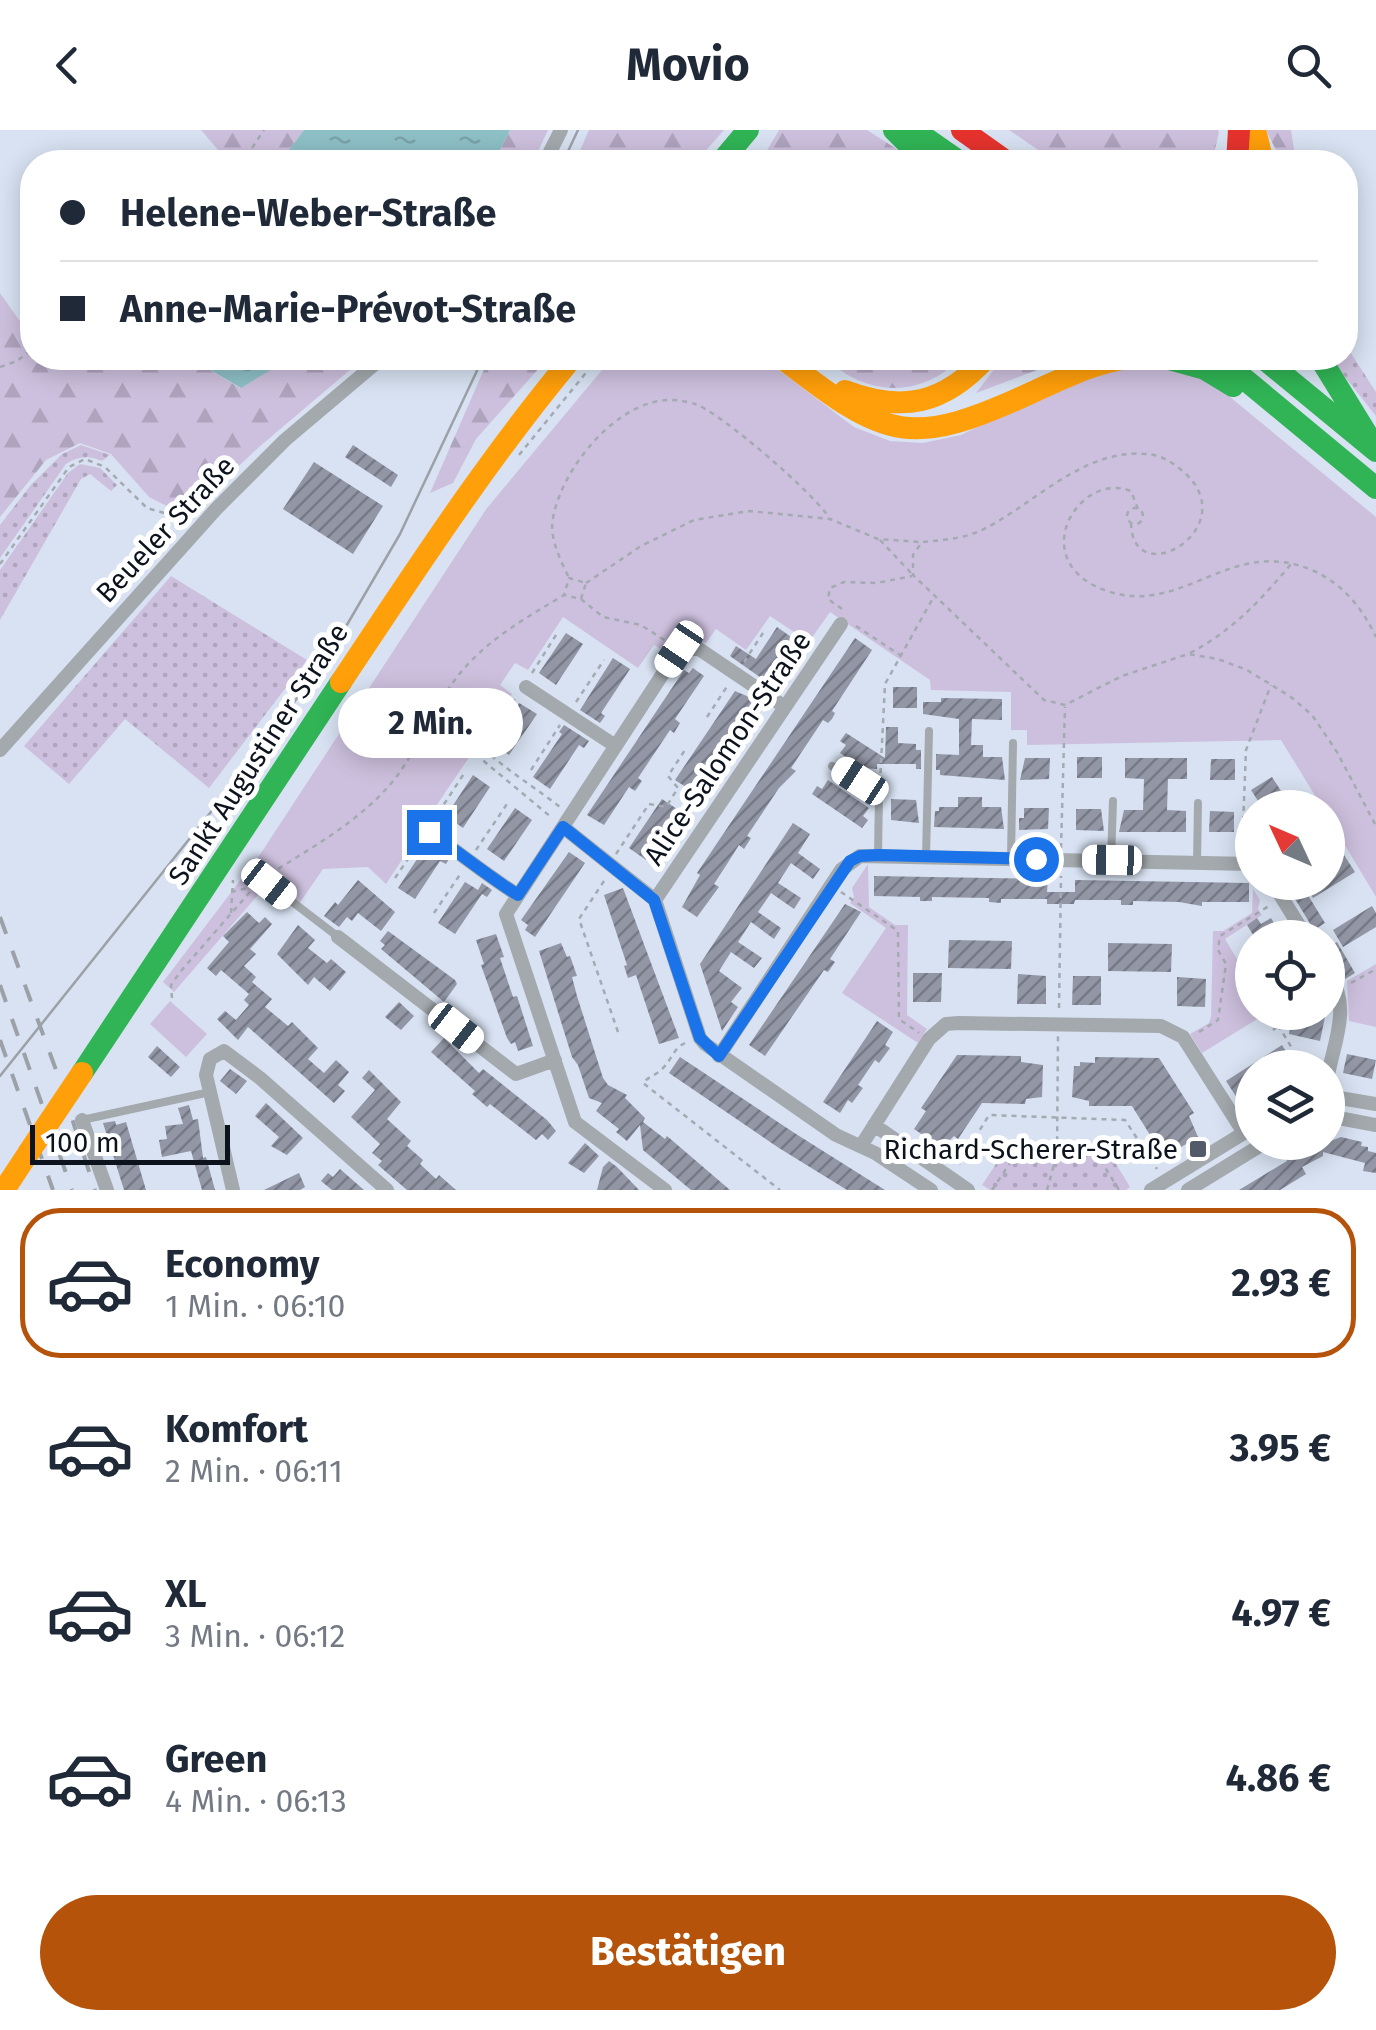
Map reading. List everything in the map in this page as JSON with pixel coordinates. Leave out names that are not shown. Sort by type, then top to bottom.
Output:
[{"type":"main road","points":[[731,150],[748,130]]},
{"type":"main road","points":[[894,130],[914,150]]},
{"type":"main road","points":[[914,130],[943,150]]},
{"type":"main road","points":[[962,130],[991,150]]},
{"type":"main road","name":"Sankt Augustiner Straße","points":[[4,1190],[453,514],[518,422],[562,370]]},
{"type":"main road","points":[[798,370],[861,416],[891,428],[924,432],[958,425],[1077,370]]},
{"type":"main road","points":[[818,370],[847,392],[872,402],[896,405],[942,396],[977,370]]},
{"type":"main road","points":[[1208,370],[1304,427]]},
{"type":"main road","points":[[1233,370],[1376,488]]},
{"type":"main road","points":[[1279,370],[1376,450]]},
{"type":"main road","points":[[1327,370],[1376,450]]},
{"type":"street","name":"Beueler Straße","points":[[0,750],[200,526],[286,440],[368,370]]},
{"type":"street","name":"Alice-Salomon-Straße","points":[[654,900],[842,624]]},
{"type":"street","points":[[665,1190],[576,1122],[506,914],[679,649],[698,649],[785,707]]},
{"type":"street","points":[[526,687],[614,745]]},
{"type":"street","points":[[566,820],[611,865],[654,900],[700,1038],[719,1056],[836,1135],[861,1146],[931,1190]]},
{"type":"street","points":[[429,832],[518,895]]},
{"type":"street","points":[[719,1056],[831,886],[850,861],[860,856],[1235,863]]},
{"type":"street","points":[[338,938],[516,1074],[554,1060]]},
{"type":"street","points":[[861,1146],[929,1039],[946,1024],[958,1022],[1173,1029],[1185,1040],[1235,1112]]},
{"type":"street","points":[[233,1190],[206,1066],[224,1051],[387,1190]]},
{"type":"street","points":[[1345,1099],[1376,1104]]},
{"type":"street","points":[[1345,1119],[1376,1124]]},
{"type":"street","points":[[82,1120],[107,1190]]},
{"type":"street","points":[[874,1125],[968,1190]]},
{"type":"street","points":[[1158,1186],[1235,1139]]},
{"type":"street","points":[[1188,1190],[1237,1160]]},
{"type":"lane","points":[[926,857],[929,731]]},
{"type":"lane","points":[[1011,858],[1013,743]]},
{"type":"lane","points":[[832,766],[879,794],[878,855]]},
{"type":"lane","points":[[1112,860],[1113,801]]},
{"type":"lane","points":[[1197,862],[1198,803]]},
{"type":"lane","points":[[269,884],[338,938]]},
{"type":"lane","points":[[82,1120],[210,1092]]},
{"type":"path","points":[[172,998],[171,985],[181,971],[255,886],[370,805],[398,775],[470,660],[497,635],[564,594],[569,578],[556,550],[552,519],[576,466],[592,442],[614,421],[638,408],[669,400],[696,404],[807,493],[830,518]]},
{"type":"path","points":[[581,600],[586,583],[641,546],[694,520],[749,510],[830,518],[878,538],[922,542],[980,531],[1080,468],[1126,454],[1155,454],[1164,458],[1183,471],[1197,488],[1202,505],[1198,526],[1186,544],[1159,555],[1144,550],[1132,537],[1127,513],[1138,509]]},
{"type":"path","points":[[0,564],[69,466],[85,459],[104,467],[147,508],[200,526]]},
{"type":"path","points":[[1131,523],[1142,518],[1131,491],[1115,487],[1103,490],[1080,505],[1062,541],[1066,559],[1079,575],[1116,593],[1154,595],[1249,562],[1292,562],[1338,585],[1362,610],[1376,636]]},
{"type":"path","points":[[878,538],[1044,700],[1065,705],[1122,676],[1188,654],[1222,636],[1262,599],[1292,562]]},
{"type":"path","points":[[913,576],[913,555],[922,542]]},
{"type":"path","points":[[901,656],[845,619],[844,611],[828,599],[830,588],[844,582],[877,583],[913,576]]},
{"type":"path","points":[[569,578],[586,583]]},
{"type":"path","points":[[564,594],[581,600],[604,617],[642,625],[679,649]]},
{"type":"path","points":[[879,794],[885,684],[934,596]]},
{"type":"path","points":[[489,736],[526,687],[556,635]]},
{"type":"path","points":[[1188,654],[1218,659],[1271,684],[1312,715],[1376,826]]},
{"type":"path","points":[[1246,790],[1246,750],[1271,684]]},
{"type":"path","points":[[450,687],[452,704],[474,740],[566,820]]},
{"type":"path","points":[[1047,1190],[1057,1154],[1065,705]]},
{"type":"path","points":[[413,746],[456,740],[566,820]]},
{"type":"path","points":[[468,748],[474,740]]},
{"type":"path","points":[[618,1032],[579,919],[649,804],[666,807],[672,798],[678,788],[668,776],[687,746]]},
{"type":"path","points":[[395,878],[429,832],[465,772]]},
{"type":"path","points":[[230,892],[255,886]]},
{"type":"path","points":[[831,886],[898,931],[898,1019],[929,1039]]},
{"type":"path","points":[[1185,1040],[1218,1020],[1226,964],[1218,950],[1220,936],[1279,900]]},
{"type":"path","points":[[1345,985],[1376,969]]},
{"type":"path","points":[[700,1038],[678,1046],[661,1072],[648,1076],[643,1083],[780,1190]]},
{"type":"path","points":[[950,1178],[989,1115],[1057,1117],[1125,1120],[1158,1186]]},
{"type":"path","points":[[992,1190],[1016,1154],[1098,1156],[1119,1190]]},
{"type":"green space","points":[[201,130],[304,130],[289,150],[218,150]]},
{"type":"green space","points":[[510,130],[548,130],[539,150],[500,150]]},
{"type":"green space","points":[[589,130],[724,130],[706,150],[580,150]]},
{"type":"green space","points":[[779,130],[867,130],[897,150],[767,150]]},
{"type":"green space","points":[[1009,130],[1219,132],[1215,150],[1038,150]]},
{"type":"green space","points":[[1266,130],[1291,130],[1294,150],[1276,150]]},
{"type":"green space","points":[[0,293],[20,321],[20,370],[210,370],[240,388],[270,370],[350,370],[195,507],[173,509],[149,497],[111,454],[80,443],[46,460],[0,517]]},
{"type":"green space","points":[[1358,364],[1376,392],[1376,416],[1340,370],[1358,370]]},
{"type":"green space","points":[[484,370],[537,370],[476,439],[453,483],[430,493]]},
{"type":"green space","points":[[602,370],[779,370],[854,427],[890,441],[923,443],[961,435],[1092,370],[1183,370],[1202,374],[1376,517],[1376,897],[1345,845],[1345,790],[1312,790],[1281,740],[1027,745],[1027,730],[1011,730],[1011,692],[931,690],[930,680],[830,612],[809,642],[770,616],[746,650],[716,629],[706,643],[683,640],[667,652],[654,645],[638,668],[563,617],[528,670],[515,663],[500,685],[512,694],[430,815],[418,808],[403,831],[415,840],[386,884],[368,867],[323,869],[299,904],[270,881],[174,992],[163,982],[261,853],[487,508]]},
{"type":"green space","points":[[946,370],[928,381],[893,388],[876,386],[841,371]]},
{"type":"green space","points":[[994,370],[1037,370],[976,393]]},
{"type":"green space","points":[[81,445],[110,455],[102,461],[84,457],[66,464],[0,558],[0,525],[30,486],[62,454]]},
{"type":"green space","points":[[80,464],[100,468],[117,485],[111,491],[90,474],[81,479],[0,620],[0,570],[68,473]]},
{"type":"green space","points":[[171,576],[307,660],[209,788],[125,719],[69,784],[24,746]]},
{"type":"green space","points":[[868,864],[869,907],[895,925],[908,925],[907,1015],[927,1029],[918,1043],[842,993],[886,928],[850,903],[854,897],[852,888]]},
{"type":"green space","points":[[1253,900],[1260,900],[1258,909],[1262,915],[1254,920],[1241,920],[1252,913]]},
{"type":"green space","points":[[1235,924],[1235,933],[1225,939],[1235,956],[1235,1030],[1239,1030],[1202,1053],[1190,1034],[1209,1023],[1211,1017],[1213,931],[1223,931]]},
{"type":"green space","points":[[1376,964],[1376,1027],[1349,1021],[1347,981]]},
{"type":"green space","points":[[170,1001],[207,1034],[186,1057],[150,1024]]},
{"type":"green space","points":[[1010,1143],[1104,1144],[1130,1187],[990,1190],[982,1185]]},
{"type":"water","points":[[304,130],[510,130],[500,150],[289,150]]},
{"type":"water","points":[[210,370],[270,370],[241,388]]},
{"type":"building","points":[[353,445],[398,475],[391,487],[345,457]]},
{"type":"building","points":[[314,462],[383,506],[353,554],[283,509]]},
{"type":"building","points":[[777,627],[794,639],[767,682],[730,656],[736,646],[756,659]]},
{"type":"building","points":[[566,633],[583,644],[556,685],[539,673]]},
{"type":"building","points":[[855,638],[872,650],[832,711],[832,719],[828,723],[823,720],[791,768],[796,771],[779,788],[747,836],[751,838],[744,849],[739,845],[714,884],[719,887],[697,917],[682,907],[700,875],[697,873]]},
{"type":"building","points":[[613,658],[630,669],[601,713],[605,716],[600,723],[580,710]]},
{"type":"building","points":[[693,668],[704,676],[675,719],[680,723],[674,733],[670,730],[638,778],[642,781],[635,791],[629,787],[604,825],[587,815],[684,670],[689,673]]},
{"type":"building","points":[[893,687],[917,687],[917,708],[893,708]]},
{"type":"building","points":[[735,691],[756,700],[692,791],[675,780]]},
{"type":"building","points":[[941,698],[1002,699],[1002,720],[972,719],[971,745],[983,745],[983,757],[1002,757],[1005,780],[940,775],[940,770],[936,770],[936,754],[959,755],[959,719],[923,714],[923,702],[941,702]]},
{"type":"building","points":[[519,703],[537,714],[509,755],[492,744]]},
{"type":"building","points":[[564,725],[589,741],[584,748],[579,745],[550,789],[533,777]]},
{"type":"building","points":[[886,727],[898,727],[898,743],[916,744],[916,750],[921,750],[921,769],[916,769],[916,764],[862,768],[840,753],[846,745],[840,741],[846,733],[885,758]]},
{"type":"building","points":[[1077,757],[1102,757],[1102,778],[1077,778]]},
{"type":"building","points":[[1025,758],[1050,758],[1049,779],[1020,780]]},
{"type":"building","points":[[1125,758],[1187,758],[1187,779],[1168,779],[1167,810],[1186,811],[1186,832],[1119,832],[1124,810],[1143,810],[1144,779],[1125,778]]},
{"type":"building","points":[[1211,759],[1235,759],[1235,780],[1210,780]]},
{"type":"building","points":[[473,775],[490,787],[463,828],[446,816]]},
{"type":"building","points":[[1272,777],[1280,790],[1251,790]]},
{"type":"building","points":[[828,780],[869,808],[863,816],[868,820],[862,828],[812,794]]},
{"type":"building","points":[[958,797],[982,797],[982,807],[1001,807],[1004,829],[934,827],[935,811],[939,807],[958,807]]},
{"type":"building","points":[[662,799],[695,821],[689,830],[673,820],[646,860],[629,848]]},
{"type":"building","points":[[891,799],[916,800],[919,823],[891,820]]},
{"type":"building","points":[[515,808],[532,820],[504,861],[487,849]]},
{"type":"building","points":[[1024,808],[1049,808],[1048,829],[1019,830]]},
{"type":"building","points":[[1076,809],[1101,809],[1104,831],[1076,830]]},
{"type":"building","points":[[1210,811],[1234,812],[1234,832],[1209,832]]},
{"type":"building","points":[[793,823],[810,834],[798,853],[820,869],[813,879],[791,863],[778,883],[801,898],[794,909],[771,893],[758,912],[781,928],[774,939],[751,922],[738,942],[762,958],[754,968],[731,952],[719,971],[742,988],[731,1002],[738,1007],[722,1031],[700,964]]},
{"type":"building","points":[[423,850],[436,858],[439,852],[449,859],[446,864],[440,861],[415,899],[398,888]]},
{"type":"building","points":[[569,852],[585,863],[535,937],[525,930],[528,925],[521,920]]},
{"type":"building","points":[[1345,857],[1355,872],[1345,878]]},
{"type":"building","points":[[874,876],[1048,879],[1047,892],[1075,892],[1075,880],[1235,883],[1235,900],[1249,902],[1202,902],[1202,906],[1075,900],[1074,904],[1047,904],[1047,899],[1001,899],[1001,903],[989,902],[989,898],[932,897],[932,901],[920,901],[920,897],[874,896]]},
{"type":"building","points":[[358,880],[395,912],[381,931],[358,913],[352,921],[347,917],[339,927],[324,916]]},
{"type":"building","points":[[465,882],[478,890],[482,883],[492,890],[487,897],[482,894],[455,934],[438,923]]},
{"type":"building","points":[[623,888],[679,1038],[659,1044],[636,975],[628,978],[604,895]]},
{"type":"building","points":[[1296,900],[1311,900],[1323,920],[1308,920]]},
{"type":"building","points":[[845,904],[861,912],[830,959],[835,962],[828,972],[824,970],[765,1056],[749,1045]]},
{"type":"building","points":[[1372,906],[1376,913],[1376,927],[1345,946],[1345,923]]},
{"type":"building","points":[[247,912],[259,923],[265,917],[272,924],[250,949],[256,954],[244,966],[256,977],[252,982],[272,999],[265,1007],[288,1026],[292,1022],[318,1048],[308,1059],[324,1073],[336,1060],[349,1072],[338,1085],[345,1091],[334,1103],[248,1027],[238,1040],[217,1019],[225,1011],[236,1020],[249,1005],[244,1000],[249,994],[221,970],[216,976],[207,968],[229,942],[223,936]]},
{"type":"building","points":[[298,925],[315,940],[308,948],[346,972],[330,991],[314,977],[308,985],[277,954]]},
{"type":"building","points":[[388,931],[455,980],[457,984],[444,1002],[381,949],[385,945],[380,941]]},
{"type":"building","points":[[496,934],[504,957],[500,958],[533,1046],[518,1051],[515,1042],[511,1044],[507,1038],[476,940]]},
{"type":"building","points":[[949,940],[1012,941],[1011,969],[948,968]]},
{"type":"building","points":[[561,943],[577,976],[572,977],[603,1078],[627,1095],[625,1098],[645,1118],[643,1122],[665,1139],[667,1136],[730,1190],[691,1190],[643,1150],[640,1125],[627,1141],[616,1132],[619,1129],[596,1111],[602,1103],[589,1098],[572,1057],[539,951]]},
{"type":"building","points":[[1108,943],[1172,944],[1171,972],[1108,971]]},
{"type":"building","points":[[1345,956],[1355,973],[1345,979]]},
{"type":"building","points":[[913,973],[942,973],[941,1002],[913,1002]]},
{"type":"building","points":[[1018,974],[1046,976],[1046,1004],[1017,1004]]},
{"type":"building","points":[[1073,976],[1101,976],[1101,1005],[1072,1005]]},
{"type":"building","points":[[1177,977],[1206,979],[1205,1007],[1177,1006]]},
{"type":"building","points":[[399,1002],[414,1016],[401,1030],[385,1017]]},
{"type":"building","points":[[877,1021],[893,1032],[885,1045],[890,1048],[879,1063],[875,1060],[858,1085],[863,1088],[840,1113],[823,1102]]},
{"type":"building","points":[[1290,1030],[1322,1030],[1320,1041],[1289,1034]]},
{"type":"building","points":[[444,1038],[479,1073],[483,1069],[547,1120],[556,1131],[548,1140],[542,1134],[536,1140],[472,1094],[475,1091],[431,1052]]},
{"type":"building","points":[[157,1046],[180,1067],[171,1077],[148,1057]]},
{"type":"building","points":[[1347,1054],[1376,1060],[1372,1079],[1345,1073]]},
{"type":"building","points":[[957,1055],[1021,1056],[1021,1062],[1043,1065],[1042,1097],[1026,1099],[1025,1104],[982,1103],[958,1139],[954,1136],[942,1148],[914,1129],[926,1111],[921,1108]]},
{"type":"building","points":[[680,1057],[885,1190],[847,1190],[779,1148],[669,1073]]},
{"type":"building","points":[[1095,1057],[1159,1058],[1194,1113],[1189,1116],[1198,1137],[1171,1153],[1159,1140],[1155,1143],[1132,1106],[1089,1106],[1089,1101],[1072,1097],[1074,1066],[1080,1066],[1080,1062],[1095,1063]]},
{"type":"building","points":[[230,1069],[247,1081],[236,1094],[220,1081]]},
{"type":"building","points":[[369,1070],[401,1102],[387,1119],[411,1141],[407,1146],[423,1160],[420,1164],[456,1190],[407,1190],[378,1165],[382,1161],[372,1153],[380,1144],[351,1117],[375,1090],[362,1078]]},
{"type":"building","points":[[1235,1075],[1235,1095],[1226,1081]]},
{"type":"building","points":[[266,1103],[303,1138],[287,1155],[271,1146],[279,1137],[255,1116]]},
{"type":"building","points":[[189,1105],[193,1120],[198,1119],[203,1158],[206,1157],[215,1190],[202,1190],[191,1151],[162,1157],[159,1140],[167,1139],[165,1126],[183,1124],[178,1108]]},
{"type":"building","points":[[115,1121],[116,1125],[126,1122],[146,1190],[124,1190],[103,1123]]},
{"type":"building","points":[[1345,1138],[1362,1142],[1361,1146],[1376,1153],[1376,1173],[1363,1171],[1365,1163],[1345,1158]]},
{"type":"building","points":[[585,1143],[599,1156],[584,1173],[568,1163]]},
{"type":"building","points":[[1315,1160],[1302,1167],[1306,1174],[1280,1190],[1239,1190],[1287,1161]]},
{"type":"building","points":[[609,1161],[639,1190],[597,1190],[603,1167]]},
{"type":"building","points":[[340,1169],[364,1190],[332,1190],[321,1181],[328,1173],[333,1177]]},
{"type":"building","points":[[299,1173],[305,1187],[300,1190],[264,1190]]},
{"type":"tram line","points":[[569,150],[578,130]]},
{"type":"tram line","points":[[0,1076],[246,768],[300,694],[348,623],[400,534],[477,370]]},
{"type":"railway","points":[[0,917],[95,1190]]},
{"type":"railway","points":[[0,985],[72,1190]]},
{"type":"railway","points":[[0,1040],[53,1190]]},
{"type":"traffic: fast","points":[[731,150],[748,130]]},
{"type":"traffic: fast","points":[[894,130],[914,150]]},
{"type":"traffic: fast","points":[[914,130],[943,150]]},
{"type":"traffic: fast","points":[[1207,370],[1233,386]]},
{"type":"traffic: fast","points":[[1233,370],[1376,488]]},
{"type":"traffic: fast","points":[[1278,370],[1376,451]]},
{"type":"traffic: fast","points":[[1327,370],[1368,436]]},
{"type":"traffic: fast","points":[[82,1073],[341,682]]},
{"type":"traffic: slow","points":[[1255,130],[1260,150]]},
{"type":"traffic: slow","points":[[341,682],[481,476],[562,370]]},
{"type":"traffic: slow","points":[[798,370],[875,420],[927,428],[991,410],[1084,370]]},
{"type":"traffic: slow","points":[[845,391],[886,402],[922,400],[954,386],[974,370]]},
{"type":"traffic: slow","points":[[29,1152],[82,1073]]},
{"type":"traffic: slow","points":[[4,1190],[29,1152]]},
{"type":"traffic: jam","points":[[962,130],[990,150]]},
{"type":"traffic: jam","points":[[1238,150],[1239,130]]},
{"type":"place","name":"Richard-Scherer-Straße","points":[[1198,1149]]},
{"type":"route","points":[[429,832],[518,895],[563,827],[654,900],[700,1038],[719,1056],[850,861],[878,855],[1036,859]]}]
